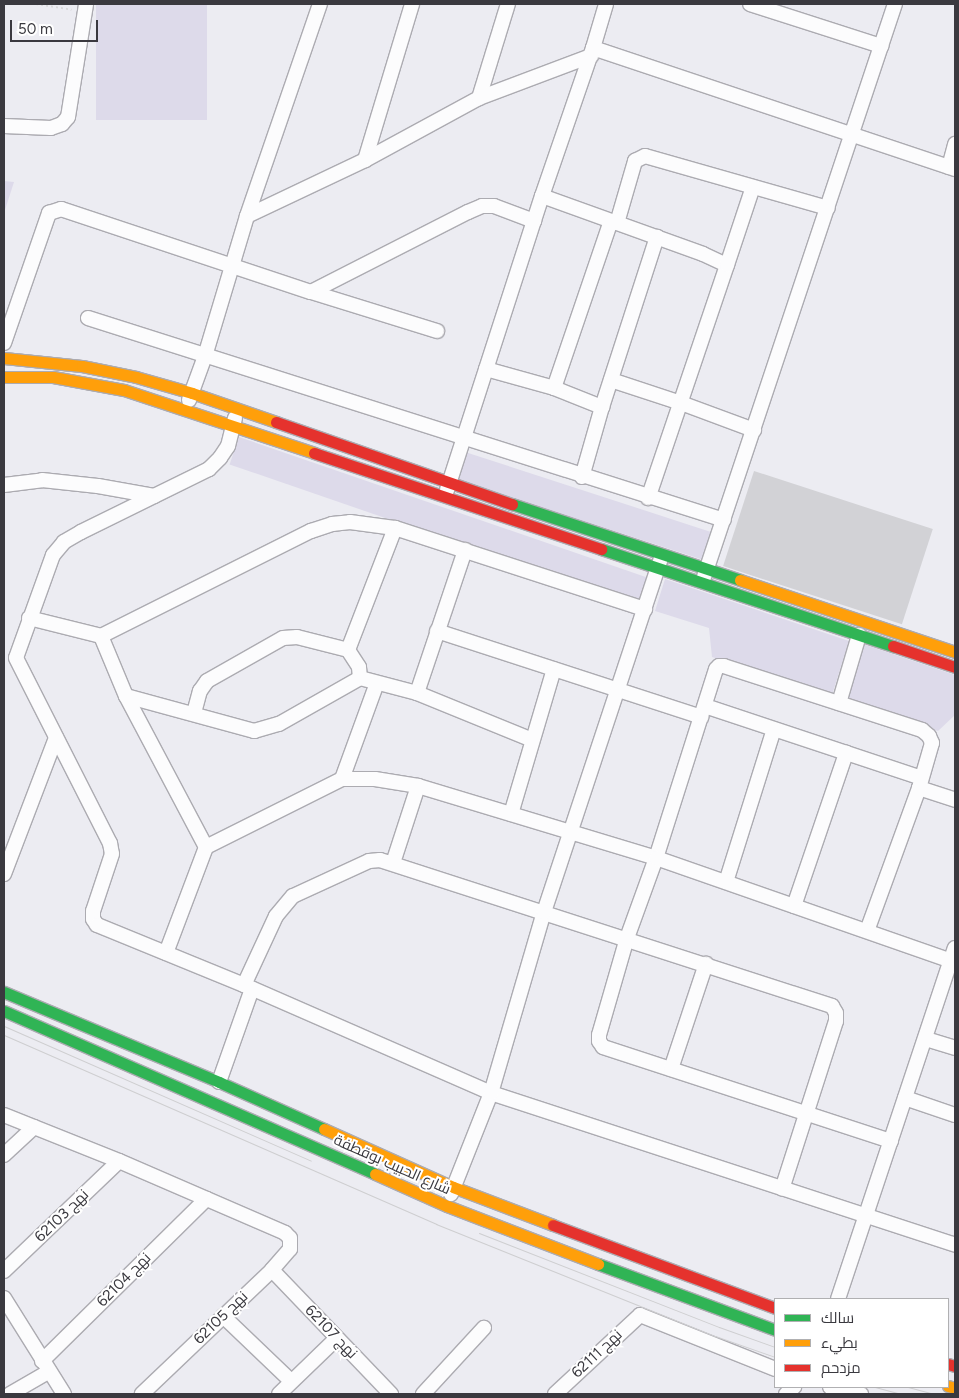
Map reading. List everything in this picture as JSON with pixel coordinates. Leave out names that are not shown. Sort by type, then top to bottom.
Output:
[{"type":"street","points":[[185,410],[205,356],[247,216],[320,4]]},
{"type":"street","points":[[366,160],[412,4]]},
{"type":"street","points":[[479,98],[508,4]]},
{"type":"street","points":[[444,498],[542,196],[592,52],[606,4]]},
{"type":"street","points":[[750,4],[882,46]]},
{"type":"street","points":[[702,584],[895,4]]},
{"type":"street","points":[[4,126],[51,128],[62,124],[68,117],[85,8]]},
{"type":"street","points":[[247,216],[366,160],[479,98],[592,52],[853,134],[952,168],[955,144]]},
{"type":"street","points":[[554,388],[635,161],[639,158],[644,156],[828,208]]},
{"type":"street","points":[[648,498],[752,187]]},
{"type":"street","points":[[542,196],[727,265]]},
{"type":"street","points":[[311,292],[482,206],[494,206],[534,221]]},
{"type":"street","points":[[4,342],[49,213],[54,209],[61,209],[311,292],[437,331]]},
{"type":"street","points":[[582,477],[602,407],[657,238]]},
{"type":"street","points":[[88,318],[464,436],[648,498],[724,520]]},
{"type":"street","points":[[4,358],[82,366],[136,377],[192,393],[449,483],[955,652]]},
{"type":"street","points":[[486,369],[554,388],[602,407]]},
{"type":"street","points":[[4,377],[62,378],[124,390],[955,667]]},
{"type":"street","points":[[611,380],[754,430]]},
{"type":"street","points":[[238,410],[228,446],[209,469],[64,542],[53,555],[30,618],[10,659],[56,738],[110,843],[112,854],[93,910],[93,918],[97,925],[248,987],[491,1093],[955,1245]]},
{"type":"street","points":[[4,485],[42,480],[98,486],[154,496]]},
{"type":"street","points":[[30,618],[101,636],[311,531],[332,524],[350,522],[395,528],[645,609]]},
{"type":"street","points":[[348,650],[395,528]]},
{"type":"street","points":[[417,693],[465,550]]},
{"type":"street","points":[[447,1206],[491,1093],[544,912],[663,554]]},
{"type":"street","points":[[437,631],[618,690],[774,729],[846,753],[920,783],[955,800]]},
{"type":"street","points":[[838,703],[859,635]]},
{"type":"street","points":[[101,636],[126,696],[206,847]]},
{"type":"street","points":[[194,713],[200,691],[207,681],[284,638],[297,637],[348,650],[359,667],[360,678]]},
{"type":"street","points":[[867,931],[920,783],[932,743],[929,736],[922,730],[724,666],[716,669],[656,858],[626,938],[599,1035],[599,1041],[603,1046],[890,1141]]},
{"type":"street","points":[[511,814],[554,669]]},
{"type":"street","points":[[126,696],[194,713],[254,731],[268,729],[360,678],[417,693],[532,740]]},
{"type":"street","points":[[342,779],[377,683]]},
{"type":"street","points":[[726,882],[774,729]]},
{"type":"street","points":[[4,874],[56,738]]},
{"type":"street","points":[[794,906],[846,753]]},
{"type":"street","points":[[166,953],[206,847],[342,779],[375,779],[418,786],[656,858],[867,931],[954,956],[838,1298]]},
{"type":"street","points":[[393,863],[418,786]]},
{"type":"street","points":[[219,1082],[248,987],[276,916],[293,896],[369,862],[380,860],[832,1006],[836,1013],[836,1021],[782,1189]]},
{"type":"street","points":[[671,1069],[706,964]]},
{"type":"street","name":"شارع الحبيب بوقطفة","points":[[4,992],[219,1082],[453,1187],[774,1308]]},
{"type":"street","name":"شارع الحبيب بوقطفة","points":[[4,1011],[447,1206],[774,1330]]},
{"type":"street","points":[[926,1039],[955,1048]]},
{"type":"street","points":[[905,1098],[955,1115]]},
{"type":"street","points":[[4,1115],[119,1160],[206,1199]]},
{"type":"street","points":[[4,1155],[34,1127]]},
{"type":"street","name":"نهج 62103","points":[[4,1272],[119,1160]]},
{"type":"street","name":"نهج 62105","points":[[142,1394],[272,1270],[290,1248],[290,1238],[285,1233],[206,1199]]},
{"type":"street","name":"نهج 62104","points":[[10,1394],[45,1366],[206,1199]]},
{"type":"street","name":"نهج 62107","points":[[272,1270],[336,1339],[391,1394]]},
{"type":"street","points":[[4,1298],[64,1394]]},
{"type":"street","name":"نهج 62111","points":[[555,1394],[640,1315],[774,1369]]},
{"type":"street","points":[[223,1316],[291,1382]]},
{"type":"street","points":[[423,1394],[484,1328]]},
{"type":"street","points":[[279,1394],[336,1339]]},
{"type":"street","points":[[834,1388],[861,1394]]},
{"type":"path","points":[[36,4],[85,8]]},
{"type":"shaded area","points":[[96,4],[207,4],[207,120],[96,120]]},
{"type":"shaded area","points":[[4,181],[14,182],[4,213]]},
{"type":"shaded area","points":[[239,437],[649,578],[640,606],[230,464]]},
{"type":"shaded area","points":[[465,452],[713,533],[704,560],[456,480]]},
{"type":"shaded area","points":[[665,579],[849,641],[832,695],[712,657],[709,628],[655,611]]},
{"type":"shaded area","points":[[863,644],[955,675],[955,715],[938,731],[845,701]]},
{"type":"building","points":[[754,471],[933,529],[902,624],[723,566]]},
{"type":"tram line","points":[[4,1026],[311,1161]]},
{"type":"tram line","points":[[4,1035],[436,1224],[715,1336],[774,1357]]},
{"type":"tram line","points":[[479,1233],[774,1347]]},
{"type":"tram line","points":[[879,1388],[901,1394]]},
{"type":"tram line","points":[[912,1388],[934,1394]]},
{"type":"traffic: fast","points":[[512,504],[740,580]]},
{"type":"traffic: fast","points":[[601,549],[893,646]]},
{"type":"traffic: fast","points":[[4,992],[219,1082],[324,1129]]},
{"type":"traffic: fast","points":[[4,1011],[375,1174]]},
{"type":"traffic: fast","points":[[598,1264],[774,1330]]},
{"type":"traffic: slow","points":[[4,358],[82,366],[136,377],[192,393],[276,422]]},
{"type":"traffic: slow","points":[[4,377],[53,377],[124,390],[314,453]]},
{"type":"traffic: slow","points":[[740,580],[955,652]]},
{"type":"traffic: slow","points":[[324,1129],[453,1187],[553,1225]]},
{"type":"traffic: slow","points":[[375,1174],[447,1206],[598,1264]]},
{"type":"traffic: slow","points":[[949,1386],[955,1388]]},
{"type":"traffic: jam","points":[[276,422],[512,504]]},
{"type":"traffic: jam","points":[[314,453],[601,549]]},
{"type":"traffic: jam","points":[[893,646],[955,667]]},
{"type":"traffic: jam","points":[[553,1225],[774,1308]]},
{"type":"traffic: jam","points":[[949,1364],[955,1366]]}]
